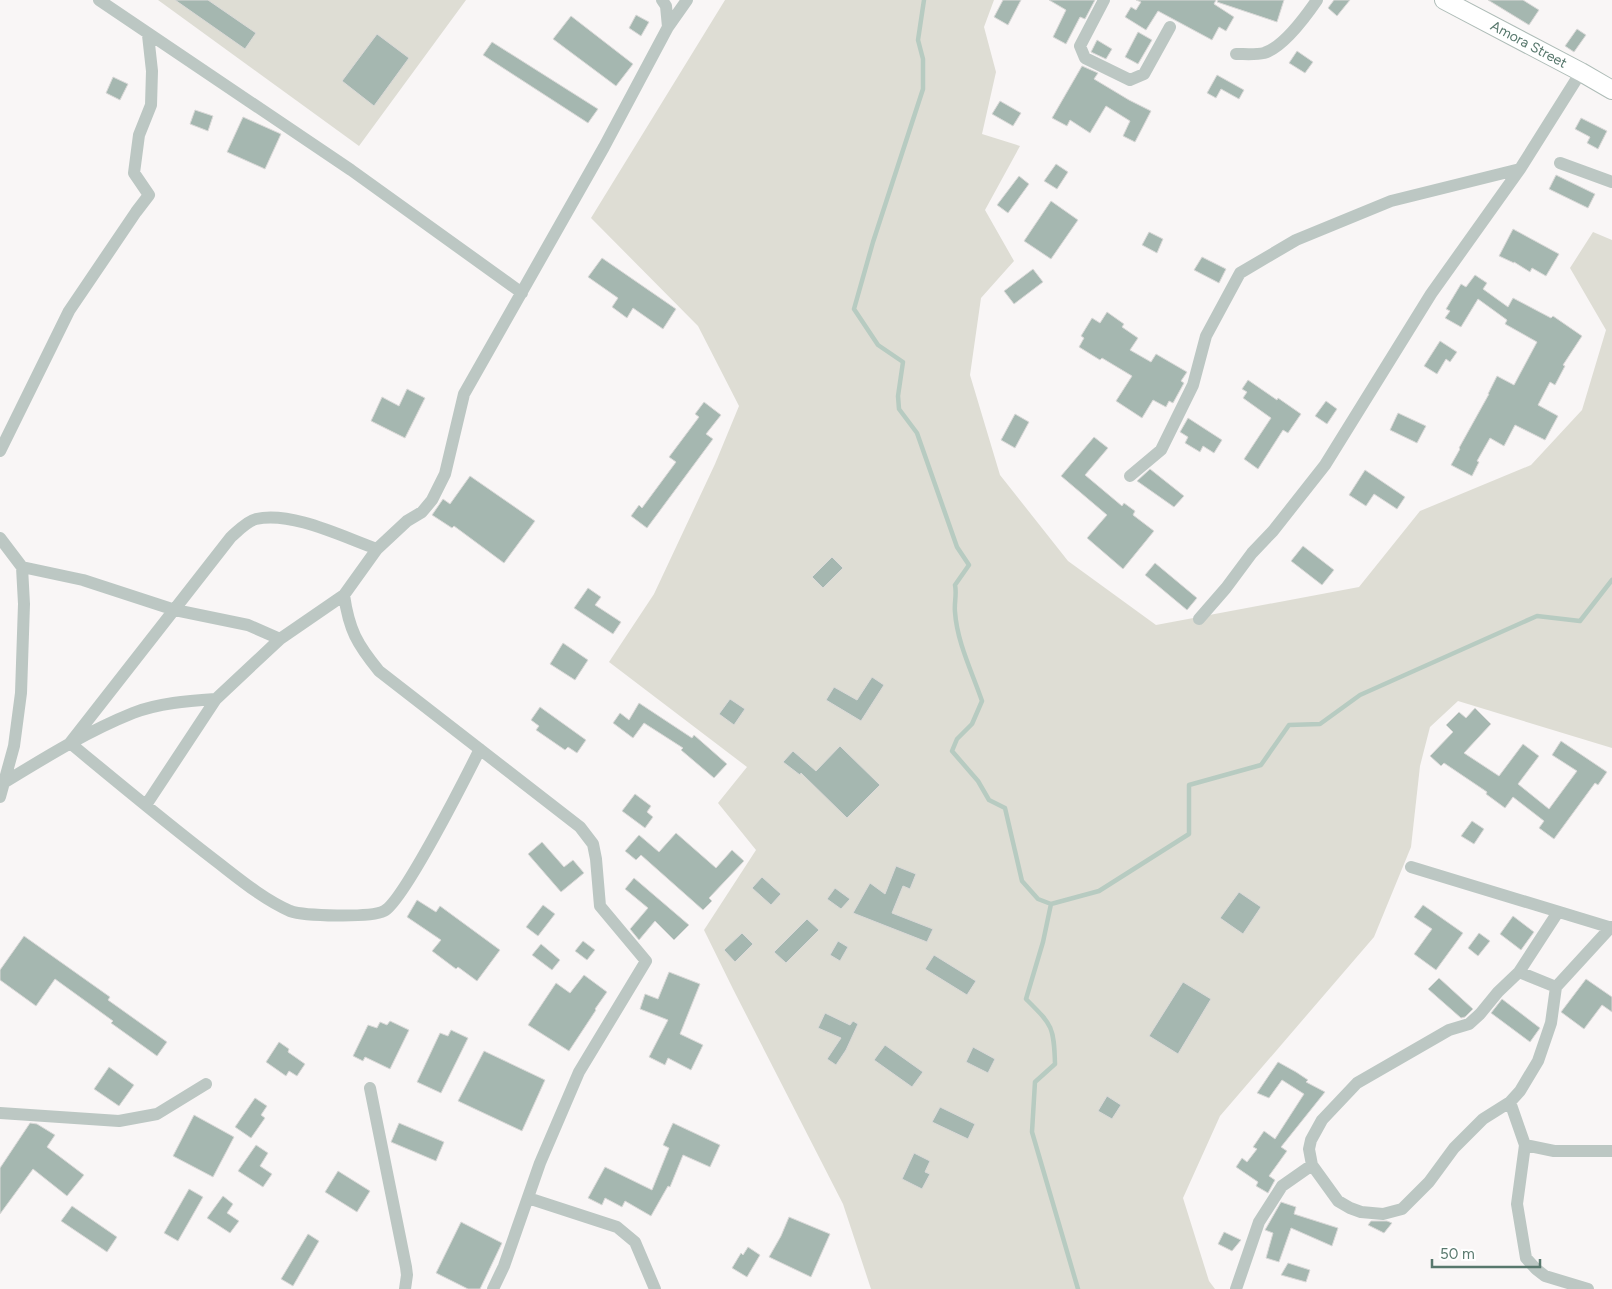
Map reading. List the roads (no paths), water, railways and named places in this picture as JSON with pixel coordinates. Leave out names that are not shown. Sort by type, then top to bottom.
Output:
[{"type":"street","points":[[98,0],[351,170],[522,293]]},
{"type":"street","points":[[662,0],[666,6],[668,27]]},
{"type":"street","points":[[146,805],[216,699],[280,639],[344,595],[376,549],[407,521],[422,512],[432,500],[445,474],[464,394],[604,147],[668,27],[687,0]]},
{"type":"street","points":[[1104,0],[1080,46],[1085,58],[1130,80],[1144,74],[1170,27]]},
{"type":"street","points":[[1236,54],[1263,54],[1277,48],[1318,0]]},
{"type":"street","name":"Amora Street","points":[[1444,0],[1612,90]]},
{"type":"street","points":[[0,451],[69,311],[149,195],[134,173],[139,135],[151,105],[152,71],[148,35]]},
{"type":"street","points":[[1199,619],[1226,588],[1252,553],[1273,531],[1325,465],[1431,294],[1520,169],[1581,72]]},
{"type":"street","points":[[1560,163],[1612,182]]},
{"type":"street","points":[[1130,476],[1161,450],[1193,385],[1206,336],[1240,273],[1296,240],[1391,201],[1520,169]]},
{"type":"street","points":[[70,743],[231,537],[244,525],[254,519],[272,517],[306,522],[376,549]]},
{"type":"street","points":[[0,538],[22,567],[24,604],[21,693],[14,746],[0,797]]},
{"type":"street","points":[[22,567],[84,580],[175,610],[248,625],[280,639]]},
{"type":"street","points":[[344,595],[347,618],[360,648],[379,671],[580,827],[593,844],[600,906],[646,961],[578,1072],[540,1163],[504,1266],[493,1289]]},
{"type":"street","points":[[5,782],[70,743],[134,713],[180,701],[216,699]]},
{"type":"street","points":[[70,743],[268,900],[293,912],[352,917],[384,911],[402,892],[480,749]]},
{"type":"street","points":[[1411,867],[1611,927],[1556,986],[1551,1023],[1538,1061],[1520,1091],[1510,1102],[1483,1119],[1454,1148],[1429,1182],[1402,1209],[1383,1214],[1361,1212],[1338,1201],[1312,1165],[1309,1149],[1311,1140],[1322,1120],[1358,1083],[1449,1030],[1468,1024],[1480,1014],[1498,992],[1519,972],[1558,912]]},
{"type":"street","points":[[1519,972],[1556,986]]},
{"type":"street","points":[[0,1113],[119,1121],[157,1114],[206,1084]]},
{"type":"street","points":[[370,1088],[406,1267],[405,1289]]},
{"type":"street","points":[[1510,1102],[1525,1145],[1517,1204],[1526,1258],[1545,1276],[1586,1289]]},
{"type":"street","points":[[1525,1145],[1554,1151],[1612,1151]]},
{"type":"street","points":[[1236,1289],[1259,1222],[1282,1186],[1312,1165]]},
{"type":"street","points":[[528,1198],[617,1227],[636,1242],[655,1289]]},
{"type":"waterway","points":[[924,0],[918,40],[923,59],[923,89],[873,242],[854,309],[878,345],[903,362],[898,396],[899,409],[917,433],[957,547],[969,565],[955,585],[956,623],[962,646],[982,701],[972,724],[957,739],[952,751],[978,781],[989,800],[1005,808],[1022,881],[1038,899],[1051,904]]},
{"type":"waterway","points":[[1078,1289],[1032,1132],[1035,1082],[1055,1064],[1054,1041],[1050,1027],[1026,999],[1043,942],[1051,904],[1099,891],[1189,834],[1189,785],[1261,765],[1289,725],[1320,724],[1360,695],[1537,616],[1580,621],[1612,580]]}]
